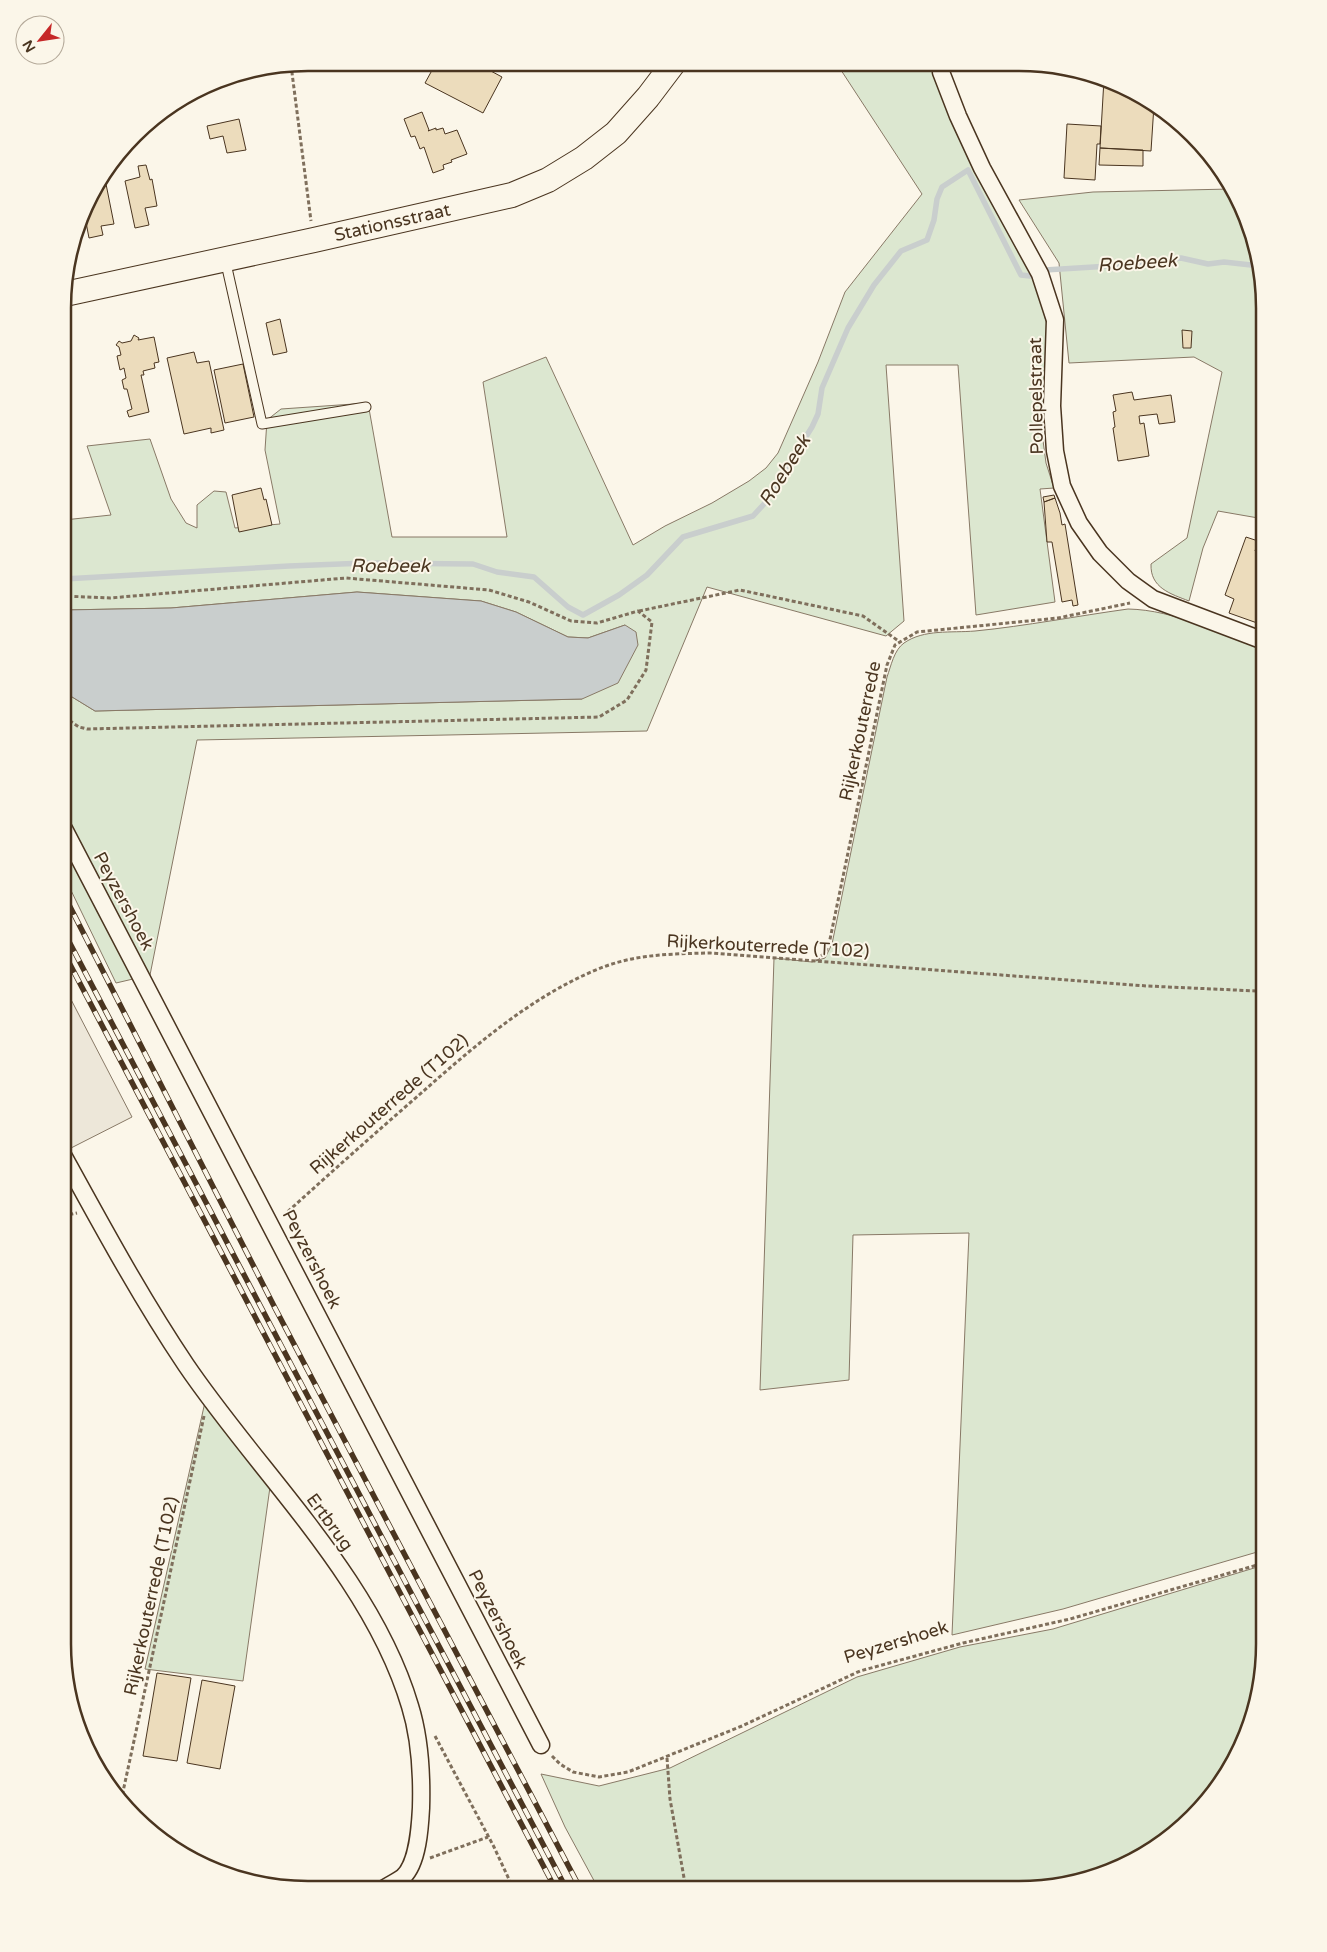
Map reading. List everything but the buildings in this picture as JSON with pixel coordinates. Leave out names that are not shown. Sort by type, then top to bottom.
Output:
[{"type":"street","name":"Stationsstraat","points":[[72,292],[512,195],[548,180],[584,158],[616,133],[668,71]]},
{"type":"street","name":"Pollepelstraat","points":[[941,71],[958,116],[974,150],[1040,274],[1055,320],[1052,406],[1055,451],[1062,486],[1079,523],[1100,553],[1128,581],[1153,599],[1256,637]]},
{"type":"street","name":"Peyzershoek","points":[[71,842],[541,1745]]},
{"type":"street","name":"Ertbrug","points":[[71,1170],[164,1332],[208,1396],[315,1533],[358,1598],[393,1661],[411,1709],[420,1771],[420,1823],[417,1843],[410,1866],[404,1876],[396,1881]]},
{"type":"lane","points":[[225,259],[262,424],[366,407]]},
{"type":"path","points":[[293,72],[314,240]]},
{"type":"path","points":[[71,596],[110,598],[346,578],[489,590],[529,602],[571,621],[597,623],[638,611],[740,590],[863,616],[900,642]]},
{"type":"path","name":"Rijkerkouterrede","points":[[816,960],[825,954],[829,944],[887,665],[895,645],[917,632],[1058,618],[1153,599]]},
{"type":"path","points":[[71,722],[79,727],[87,729],[599,717],[627,700],[646,670],[652,622],[638,611]]},
{"type":"path","name":"Rijkerkouterrede (T102)","points":[[272,1226],[458,1061],[522,1012],[562,986],[591,972],[621,961],[653,954],[710,953],[1147,986],[1256,991]]},
{"type":"path","name":"Rijkerkouterrede (T102)","points":[[123,1792],[208,1396]]},
{"type":"path","name":"Peyzershoek","points":[[541,1745],[560,1764],[573,1772],[599,1777],[628,1772],[667,1758],[742,1726],[860,1671],[963,1643],[1070,1619],[1256,1565]]},
{"type":"path","points":[[433,1732],[510,1881]]},
{"type":"path","points":[[667,1758],[670,1799],[685,1881]]},
{"type":"path","points":[[410,1866],[488,1838]]},
{"type":"green space","points":[[842,71],[937,71],[1037,285],[1047,325],[1047,364],[1042,433],[1046,463],[1054,488],[1040,489],[1055,602],[976,615],[958,365],[886,365],[904,621],[886,636],[707,587],[647,731],[197,740],[150,975],[116,983],[71,890],[71,696],[95,711],[582,699],[625,625],[588,638],[568,637],[516,612],[481,601],[357,592],[171,608],[71,610],[71,519],[111,515],[87,446],[150,439],[171,499],[186,523],[197,528],[197,505],[214,491],[226,492],[235,528],[280,524],[265,450],[267,420],[281,409],[368,403],[392,537],[507,537],[483,382],[546,357],[633,545],[665,526],[712,503],[749,481],[766,468],[778,453],[818,362],[845,292],[922,194]]},
{"type":"green space","points":[[1223,189],[1238,217],[1248,247],[1254,277],[1256,308],[1256,518],[1218,511],[1203,548],[1189,601],[1163,589],[1154,579],[1151,564],[1187,538],[1222,372],[1194,357],[1069,363],[1059,263],[1019,200],[1093,192]]},
{"type":"green space","points":[[1128,609],[1146,610],[1181,618],[1256,647],[1256,1552],[1063,1609],[952,1635],[969,1233],[853,1235],[849,1380],[760,1390],[774,958],[812,962],[825,958],[832,944],[887,677],[893,658],[901,646],[920,635],[1032,624]]},
{"type":"green space","points":[[205,1402],[270,1487],[243,1681],[145,1669]]},
{"type":"green space","points":[[1256,1567],[1254,1675],[1248,1705],[1238,1735],[1224,1762],[1197,1800],[1163,1832],[1137,1849],[1110,1863],[1080,1873],[1050,1879],[1019,1881],[594,1881],[565,1827],[541,1774],[599,1786],[670,1768],[857,1677],[960,1647],[1053,1629]]},
{"type":"shaded area","points":[[357,592],[481,601],[516,612],[568,637],[588,638],[625,625],[636,632],[638,645],[618,683],[582,699],[95,711],[71,696],[71,610],[171,608]]},
{"type":"shaded area","points":[[71,999],[132,1117],[71,1148]]},
{"type":"waterway","name":"Roebeek","points":[[71,579],[366,563],[473,564],[497,572],[534,577],[568,607],[583,615],[619,595],[647,575],[683,537],[753,516],[764,504],[812,427],[818,414],[822,388],[848,328],[874,285],[901,251],[927,240],[934,220],[937,199],[942,187],[968,170],[1021,275],[1030,276]]},
{"type":"waterway","name":"Roebeek","points":[[1045,270],[1126,265],[1181,258],[1208,264],[1224,262],[1252,264]]},
{"type":"railway","points":[[71,909],[275,1308],[576,1881]]},
{"type":"railway","points":[[71,945],[562,1881]]},
{"type":"railway","points":[[71,966],[551,1881]]}]
